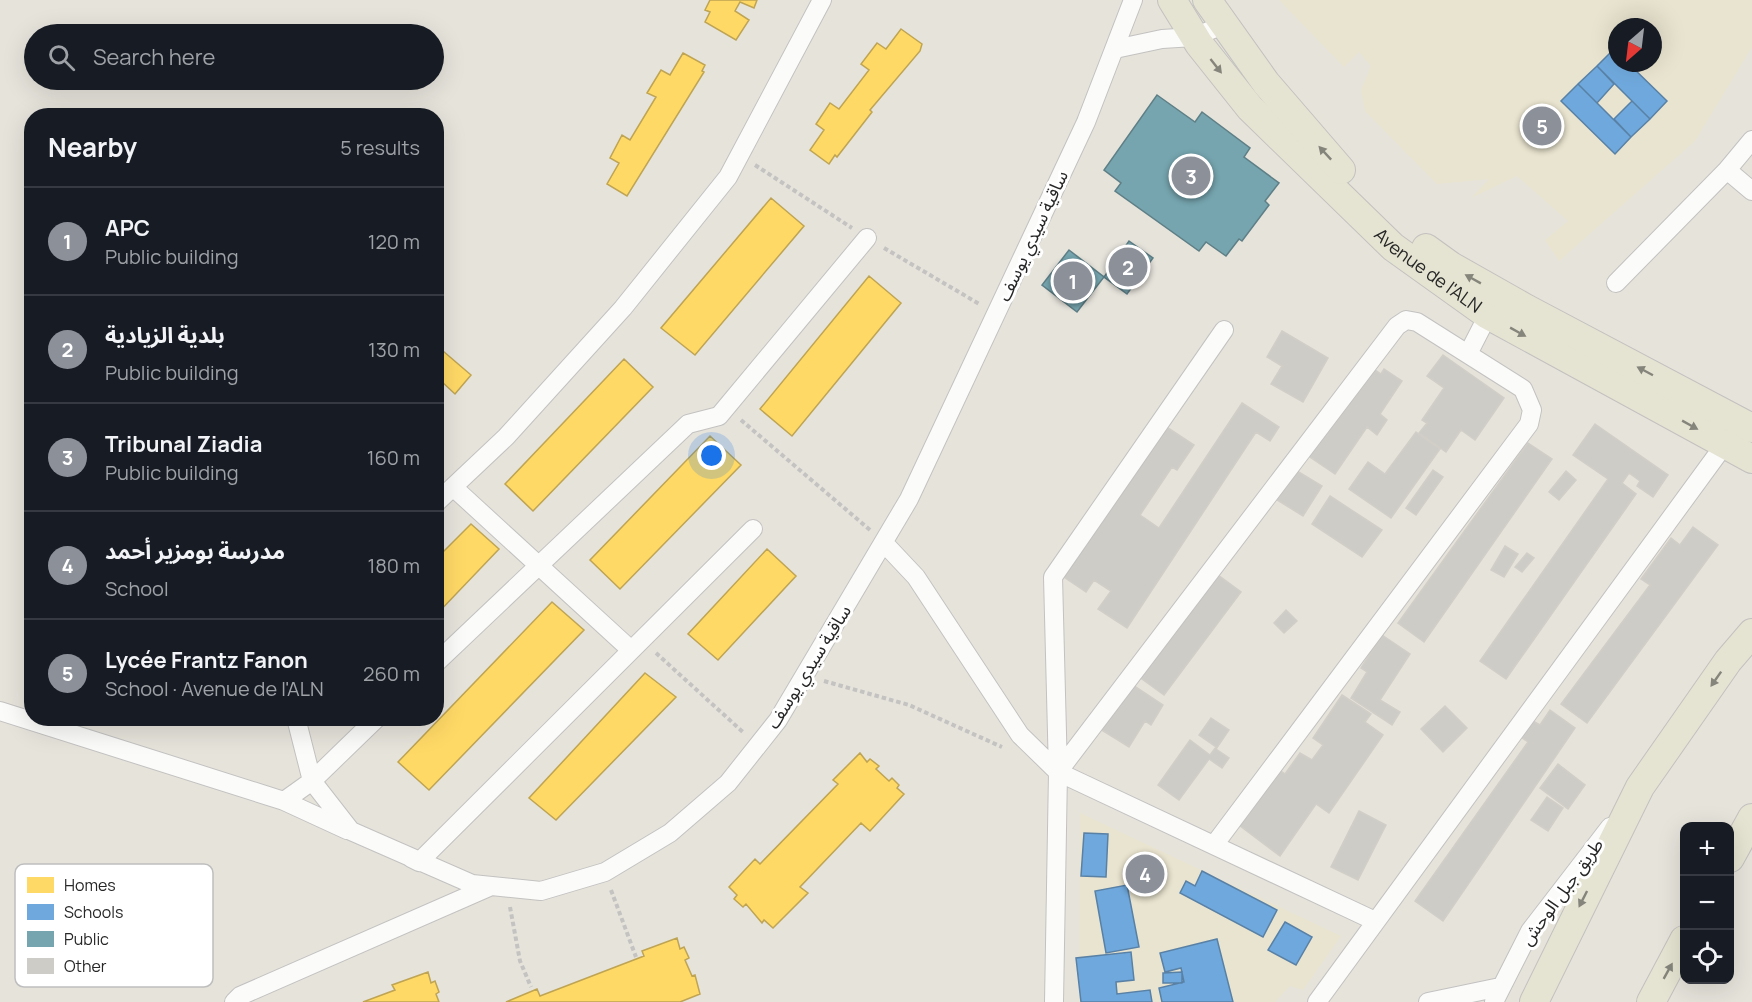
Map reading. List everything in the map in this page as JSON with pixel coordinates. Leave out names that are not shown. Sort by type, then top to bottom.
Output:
[{"type":"main road","name":"Avenue de l'ALN","points":[[1172,0],[1194,37],[1250,108],[1349,207],[1393,247],[1488,315],[1752,459]]},
{"type":"main road","points":[[1207,0],[1223,25],[1318,146],[1360,191],[1400,228],[1451,266],[1752,428]]},
{"type":"main road","name":"طريق جبل الوحش","points":[[1534,1002],[1640,787],[1728,661],[1752,633]]},
{"type":"main road","points":[[1734,851],[1752,818]]},
{"type":"main road","points":[[1651,1002],[1680,948]]},
{"type":"street","points":[[444,495],[506,437],[623,308],[728,177],[822,0]]},
{"type":"street","name":"ساقية سيدي يوسف","points":[[298,726],[312,781],[351,831],[472,884],[498,888],[542,891],[605,872],[670,833],[728,783],[778,720],[884,543],[962,390],[1086,122],[1133,0]]},
{"type":"street","points":[[1115,49],[1162,39],[1194,37],[1223,25]]},
{"type":"street","points":[[1616,283],[1727,170],[1752,140]]},
{"type":"street","points":[[1727,170],[1752,191]]},
{"type":"street","points":[[444,655],[688,424],[719,416],[867,238]]},
{"type":"street","points":[[1468,354],[1488,315]]},
{"type":"street","points":[[1058,772],[1396,326],[1406,320],[1417,322],[1523,389],[1532,410],[1529,424],[1214,845]]},
{"type":"street","points":[[1054,1002],[1058,772],[1053,577],[1224,330]]},
{"type":"street","points":[[1317,1002],[1725,444]]},
{"type":"street","points":[[453,487],[538,567],[637,645]]},
{"type":"street","points":[[47,726],[284,801],[419,862],[753,529]]},
{"type":"street","points":[[884,543],[916,577],[1020,735],[1058,772],[1375,921]]},
{"type":"street","points":[[0,711],[24,719]]},
{"type":"street","points":[[284,801],[312,781],[370,726]]},
{"type":"street","name":"طريق جبل الوحش","points":[[1497,995],[1530,931],[1640,787]]},
{"type":"street","points":[[234,1002],[240,996],[498,888]]},
{"type":"street","points":[[1428,1002],[1497,995]]},
{"type":"path","points":[[726,408],[884,543]]},
{"type":"path","points":[[637,645],[758,745]]},
{"type":"path","points":[[805,676],[909,705],[1005,748]]},
{"type":"path","points":[[605,872],[622,925],[636,957]]},
{"type":"path","points":[[498,888],[520,961],[531,987]]},
{"type":"shaded area","points":[[1279,0],[1752,0],[1752,47],[1695,141],[1559,261],[1545,240],[1568,221],[1517,176],[1471,198],[1489,179],[1437,184],[1365,111],[1361,90],[1371,66],[1359,52],[1344,67]]},
{"type":"shaded area","points":[[1080,813],[1341,936],[1303,990],[1290,986],[1275,1002],[1079,1002]]},
{"type":"building: Homes","points":[[710,0],[757,0],[754,8],[740,2],[735,11],[749,20],[736,40],[705,22],[710,12],[705,10]]},
{"type":"building: Homes","points":[[901,29],[922,44],[920,51],[870,110],[872,112],[829,164],[810,150],[824,130],[816,124],[830,103],[839,109],[869,70],[861,64],[877,43],[886,49]]},
{"type":"building: Homes","points":[[683,53],[705,65],[702,71],[704,72],[627,196],[607,184],[619,163],[610,158],[622,135],[630,140],[656,97],[647,93],[661,70],[670,75]]},
{"type":"building: Homes","points":[[771,198],[804,226],[695,355],[661,328]]},
{"type":"building: Homes","points":[[869,276],[901,303],[792,436],[760,409]]},
{"type":"building: Homes","points":[[444,352],[471,375],[455,394],[444,384]]},
{"type":"building: Homes","points":[[624,359],[653,387],[533,511],[505,484]]},
{"type":"building: Homes","points":[[710,436],[741,465],[620,589],[590,560]]},
{"type":"building: Homes","points":[[471,524],[499,549],[444,607],[444,551]]},
{"type":"building: Homes","points":[[767,549],[796,576],[718,660],[688,634]]},
{"type":"building: Homes","points":[[552,602],[584,630],[429,790],[398,762],[433,726],[444,726],[444,714]]},
{"type":"building: Homes","points":[[645,673],[676,697],[556,820],[529,798]]},
{"type":"building: Homes","points":[[860,753],[867,762],[870,759],[879,766],[876,769],[889,781],[892,778],[899,785],[897,788],[904,794],[870,831],[861,823],[800,887],[808,893],[773,928],[764,920],[762,923],[746,904],[743,907],[734,899],[737,895],[729,887],[755,859],[760,864],[838,784],[833,780]]},
{"type":"building: Homes","points":[[677,938],[680,949],[684,947],[689,958],[685,960],[692,976],[695,975],[700,994],[680,1002],[506,1002],[537,989],[540,996],[644,956],[642,951]]},
{"type":"building: Homes","points":[[428,972],[431,983],[435,981],[439,992],[436,994],[439,1002],[363,1002],[395,990],[392,985]]},
{"type":"building: Schools","points":[[1608,55],[1608,72],[1637,72],[1667,101],[1650,119],[1597,66]]},
{"type":"building: Schools","points":[[1597,66],[1614,84],[1597,103],[1578,84]]},
{"type":"building: Schools","points":[[1578,84],[1631,137],[1615,154],[1561,101]]},
{"type":"building: Schools","points":[[1632,101],[1650,119],[1631,137],[1614,119]]},
{"type":"building: Schools","points":[[1084,833],[1108,834],[1106,877],[1081,876]]},
{"type":"building: Schools","points":[[1202,871],[1277,910],[1263,937],[1180,893],[1186,881],[1195,886]]},
{"type":"building: Schools","points":[[1127,885],[1139,947],[1106,953],[1095,891]]},
{"type":"building: Schools","points":[[1285,922],[1312,937],[1296,965],[1268,950]]},
{"type":"building: Schools","points":[[1217,939],[1233,1002],[1162,1002],[1159,988],[1184,982],[1181,968],[1165,972],[1160,953]]},
{"type":"building: Schools","points":[[1131,952],[1134,980],[1116,982],[1117,994],[1150,990],[1152,1002],[1081,1002],[1076,958]]},
{"type":"building: Schools","points":[[1182,972],[1182,983],[1163,983],[1163,973]]},
{"type":"building: Public","points":[[1157,95],[1195,122],[1202,112],[1250,148],[1244,157],[1279,183],[1265,201],[1269,205],[1242,241],[1239,239],[1226,256],[1206,242],[1199,251],[1115,191],[1121,183],[1104,170]]},
{"type":"building: Public","points":[[1129,241],[1153,258],[1127,294],[1104,277]]},
{"type":"building: Public","points":[[1069,250],[1104,277],[1077,312],[1042,285]]},
{"type":"building: Other","points":[[1282,331],[1328,358],[1303,402],[1271,384],[1282,366],[1267,357]]},
{"type":"building: Other","points":[[1443,355],[1504,398],[1475,440],[1461,430],[1446,452],[1419,433],[1427,423],[1422,420],[1444,388],[1427,376]]},
{"type":"building: Other","points":[[1368,365],[1381,374],[1384,369],[1402,381],[1380,414],[1387,420],[1377,435],[1367,427],[1335,474],[1304,453]]},
{"type":"building: Other","points":[[1242,403],[1279,427],[1270,441],[1256,432],[1127,628],[1098,609],[1111,591],[1094,580],[1086,592],[1058,573],[1156,420],[1194,445],[1177,470],[1172,467],[1140,515],[1159,528]]},
{"type":"building: Other","points":[[1595,424],[1668,475],[1653,497],[1637,486],[1640,481],[1629,473],[1622,483],[1636,494],[1506,679],[1480,661],[1608,479],[1573,455]]},
{"type":"building: Other","points":[[1416,432],[1440,449],[1391,518],[1349,489],[1368,462],[1385,474]]},
{"type":"building: Other","points":[[1528,443],[1552,459],[1424,642],[1398,623]]},
{"type":"building: Other","points":[[1292,468],[1322,486],[1303,516],[1274,498]]},
{"type":"building: Other","points":[[1433,470],[1443,477],[1416,515],[1406,508]]},
{"type":"building: Other","points":[[1566,471],[1576,480],[1559,500],[1549,492]]},
{"type":"building: Other","points":[[1330,496],[1382,530],[1362,557],[1312,524]]},
{"type":"building: Other","points":[[1693,527],[1718,545],[1587,723],[1561,704],[1650,585],[1641,579],[1671,538],[1680,545]]},
{"type":"building: Other","points":[[1505,546],[1518,554],[1504,577],[1491,570]]},
{"type":"building: Other","points":[[1527,553],[1534,558],[1522,572],[1515,567]]},
{"type":"building: Other","points":[[1214,572],[1241,592],[1164,695],[1138,676]]},
{"type":"building: Other","points":[[1286,610],[1297,621],[1284,633],[1274,623]]},
{"type":"building: Other","points":[[1382,635],[1410,654],[1380,700],[1400,712],[1392,725],[1351,698],[1367,672],[1361,668]]},
{"type":"building: Other","points":[[1130,683],[1163,705],[1151,725],[1145,721],[1129,747],[1100,729]]},
{"type":"building: Other","points":[[1342,695],[1371,714],[1365,722],[1383,735],[1329,813],[1316,804],[1280,856],[1239,825],[1278,769],[1285,774],[1300,753],[1312,760],[1323,745],[1313,738]]},
{"type":"building: Other","points":[[1445,706],[1467,728],[1443,752],[1421,729]]},
{"type":"building: Other","points":[[1550,710],[1575,728],[1443,921],[1415,901],[1528,742],[1521,737],[1533,721],[1540,725]]},
{"type":"building: Other","points":[[1211,718],[1229,730],[1216,749],[1229,758],[1222,768],[1209,759],[1179,800],[1158,785],[1190,740],[1210,755],[1216,747],[1199,735]]},
{"type":"building: Other","points":[[1558,764],[1585,785],[1568,809],[1540,788]]},
{"type":"building: Other","points":[[1547,797],[1563,808],[1548,831],[1531,820]]},
{"type":"building: Other","points":[[1359,811],[1386,825],[1358,880],[1331,867]]},
{"type":"place","name":"Lycée Frantz Fanon","points":[[1542,126]]},
{"type":"place","name":"Tribunal Ziadia","points":[[1191,176]]},
{"type":"place","name":"بلدية الزيادية","points":[[1128,267]]},
{"type":"place","name":"APC","points":[[1073,281]]},
{"type":"place","name":"مدرسة بومزير أحمد","points":[[1145,874]]}]
